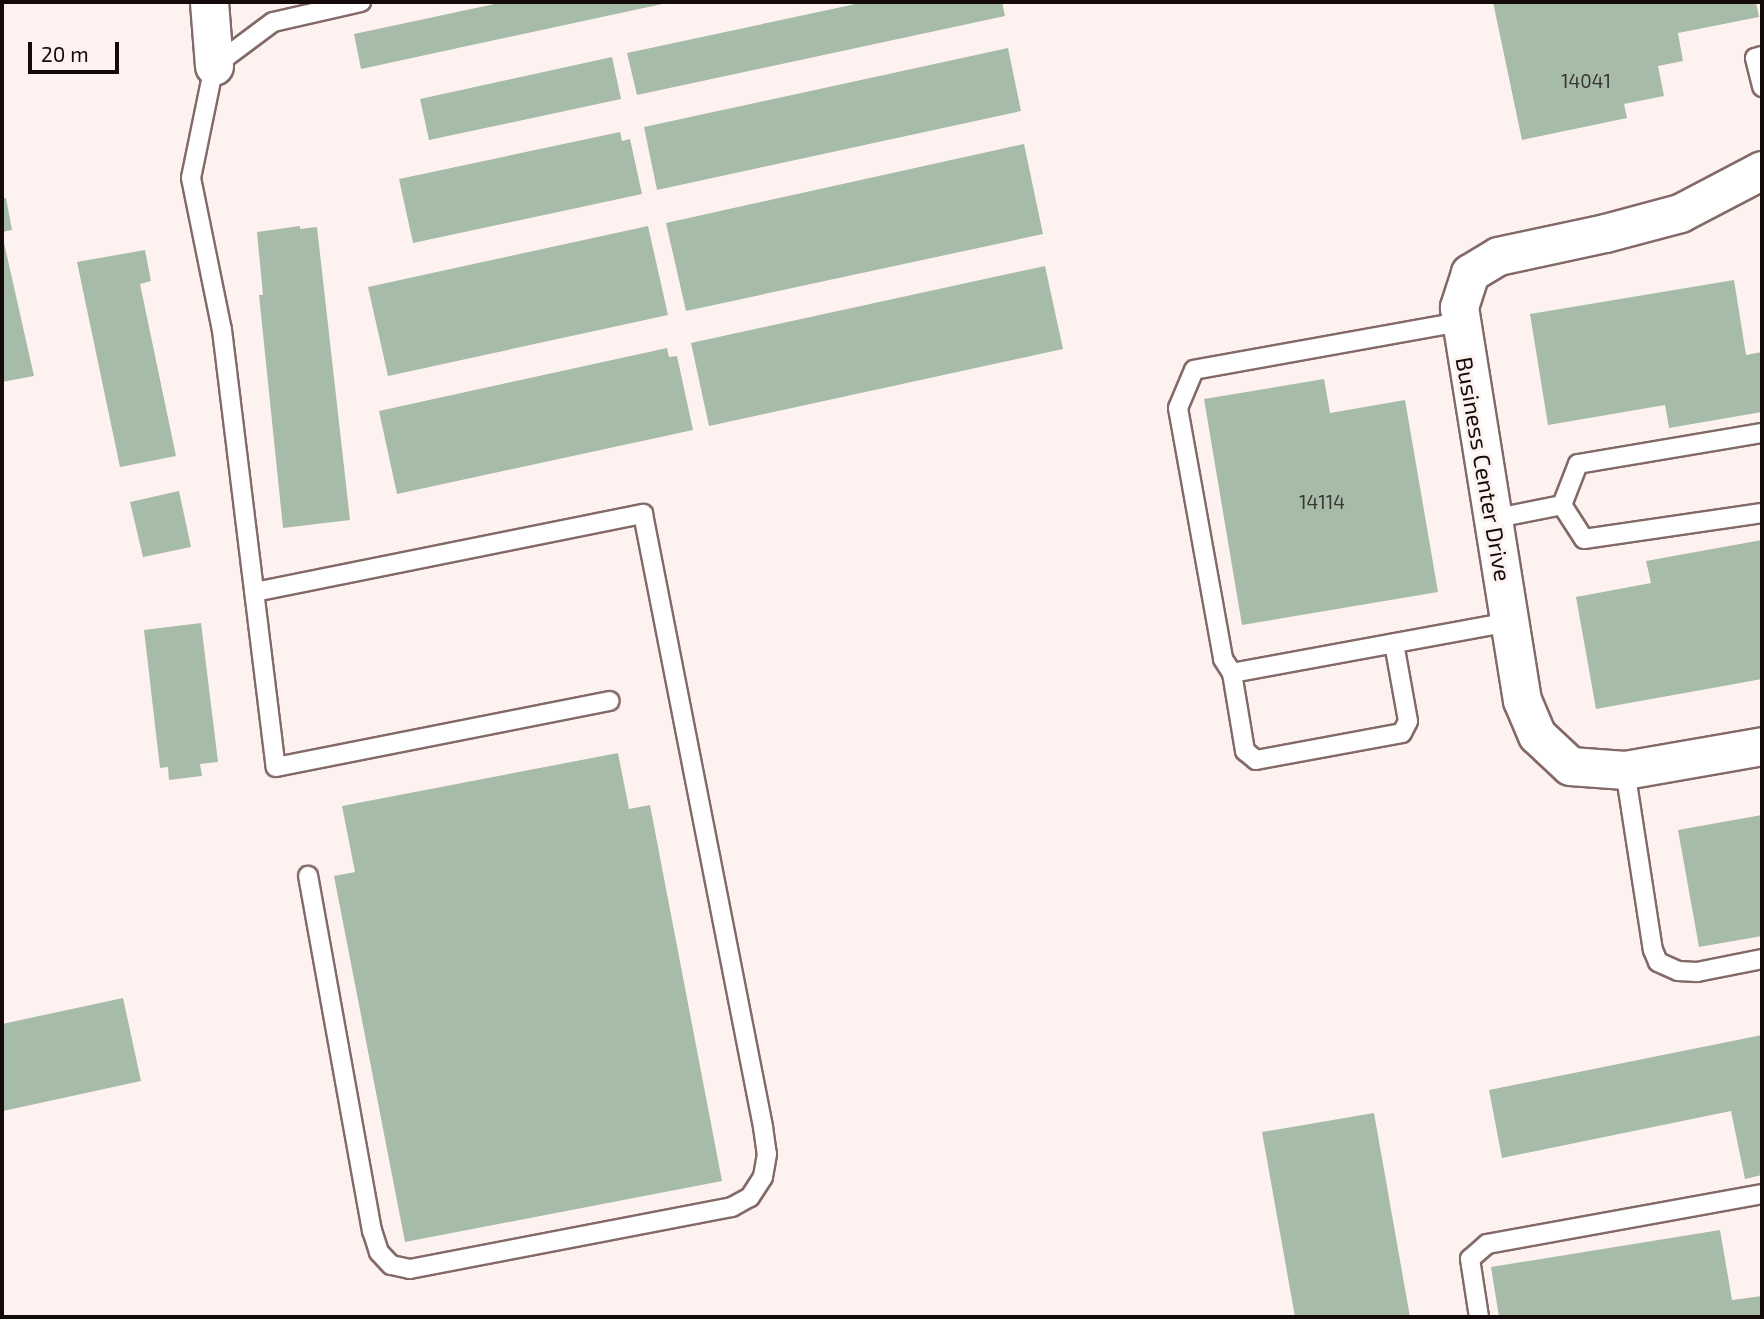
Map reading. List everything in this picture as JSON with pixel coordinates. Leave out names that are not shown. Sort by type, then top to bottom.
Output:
[{"type":"street","points":[[209,2],[214,66]]},
{"type":"street","name":"Business Center Drive","points":[[1761,177],[1680,212],[1605,233],[1498,256],[1470,274],[1459,307],[1522,700],[1536,735],[1570,766],[1625,770],[1762,746]]},
{"type":"lane","points":[[361,2],[273,22],[214,66],[191,178],[222,330],[276,767],[610,701]]},
{"type":"lane","points":[[1762,56],[1755,58],[1762,87]]},
{"type":"lane","points":[[1394,643],[1408,721],[1402,733],[1256,760],[1245,751],[1178,408],[1194,370],[1460,322]]},
{"type":"lane","points":[[1562,505],[1578,464],[1762,433]]},
{"type":"lane","points":[[1492,519],[1562,505]]},
{"type":"lane","points":[[1562,505],[1584,539],[1762,513]]},
{"type":"lane","points":[[255,592],[643,514],[765,1141],[767,1154],[763,1178],[750,1196],[732,1207],[410,1269],[391,1265],[380,1252],[372,1231],[308,877]]},
{"type":"lane","points":[[1227,666],[1394,643],[1509,622]]},
{"type":"lane","points":[[1625,770],[1653,950],[1658,962],[1678,971],[1696,972],[1762,958]]},
{"type":"lane","points":[[1479,1317],[1470,1259],[1487,1244],[1762,1194]]},
{"type":"building","points":[[504,2],[667,3],[361,69],[354,34]]},
{"type":"building","points":[[865,2],[1002,2],[1005,16],[637,95],[627,53]]},
{"type":"building","points":[[1493,2],[1756,2],[1759,17],[1678,33],[1683,61],[1658,66],[1664,96],[1624,104],[1627,118],[1522,140]]},
{"type":"building","points":[[1008,48],[1021,111],[657,190],[644,127]]},
{"type":"building","points":[[612,57],[621,99],[429,140],[420,99]]},
{"type":"building","points":[[620,132],[622,141],[630,139],[642,194],[413,243],[399,179]]},
{"type":"building","points":[[1024,144],[1043,234],[686,311],[666,223]]},
{"type":"building","points":[[2,198],[6,198],[12,230],[2,232]]},
{"type":"building","points":[[300,226],[300,229],[317,227],[350,520],[283,528],[259,295],[263,295],[257,232]]},
{"type":"building","points":[[648,226],[668,315],[388,376],[368,287]]},
{"type":"building","points":[[2,234],[34,376],[2,382]]},
{"type":"building","points":[[145,250],[151,281],[140,284],[176,456],[120,467],[77,262]]},
{"type":"building","points":[[1045,266],[1063,349],[709,426],[691,343]]},
{"type":"building","points":[[1734,280],[1746,355],[1762,352],[1762,412],[1669,428],[1665,405],[1548,425],[1530,314]]},
{"type":"building","points":[[667,348],[669,357],[677,356],[693,430],[397,494],[379,411]]},
{"type":"building","points":[[1324,379],[1330,413],[1405,400],[1438,592],[1242,625],[1204,399]]},
{"type":"building","points":[[179,491],[191,547],[143,557],[130,502]]},
{"type":"building","points":[[1762,540],[1762,679],[1596,709],[1576,597],[1651,583],[1646,561]]},
{"type":"building","points":[[201,623],[218,762],[200,764],[202,776],[169,780],[168,767],[160,768],[144,630]]},
{"type":"building","points":[[618,753],[629,809],[650,805],[722,1181],[405,1242],[334,876],[355,872],[342,806]]},
{"type":"building","points":[[1762,815],[1762,936],[1699,947],[1678,830]]},
{"type":"building","points":[[123,998],[141,1081],[3,1111],[2,1024]]},
{"type":"building","points":[[1762,1035],[1762,1175],[1745,1179],[1731,1111],[1502,1158],[1489,1090]]},
{"type":"building","points":[[1374,1113],[1410,1317],[1295,1317],[1262,1132]]},
{"type":"building","points":[[1720,1230],[1732,1300],[1762,1296],[1762,1317],[1499,1317],[1491,1267]]}]
